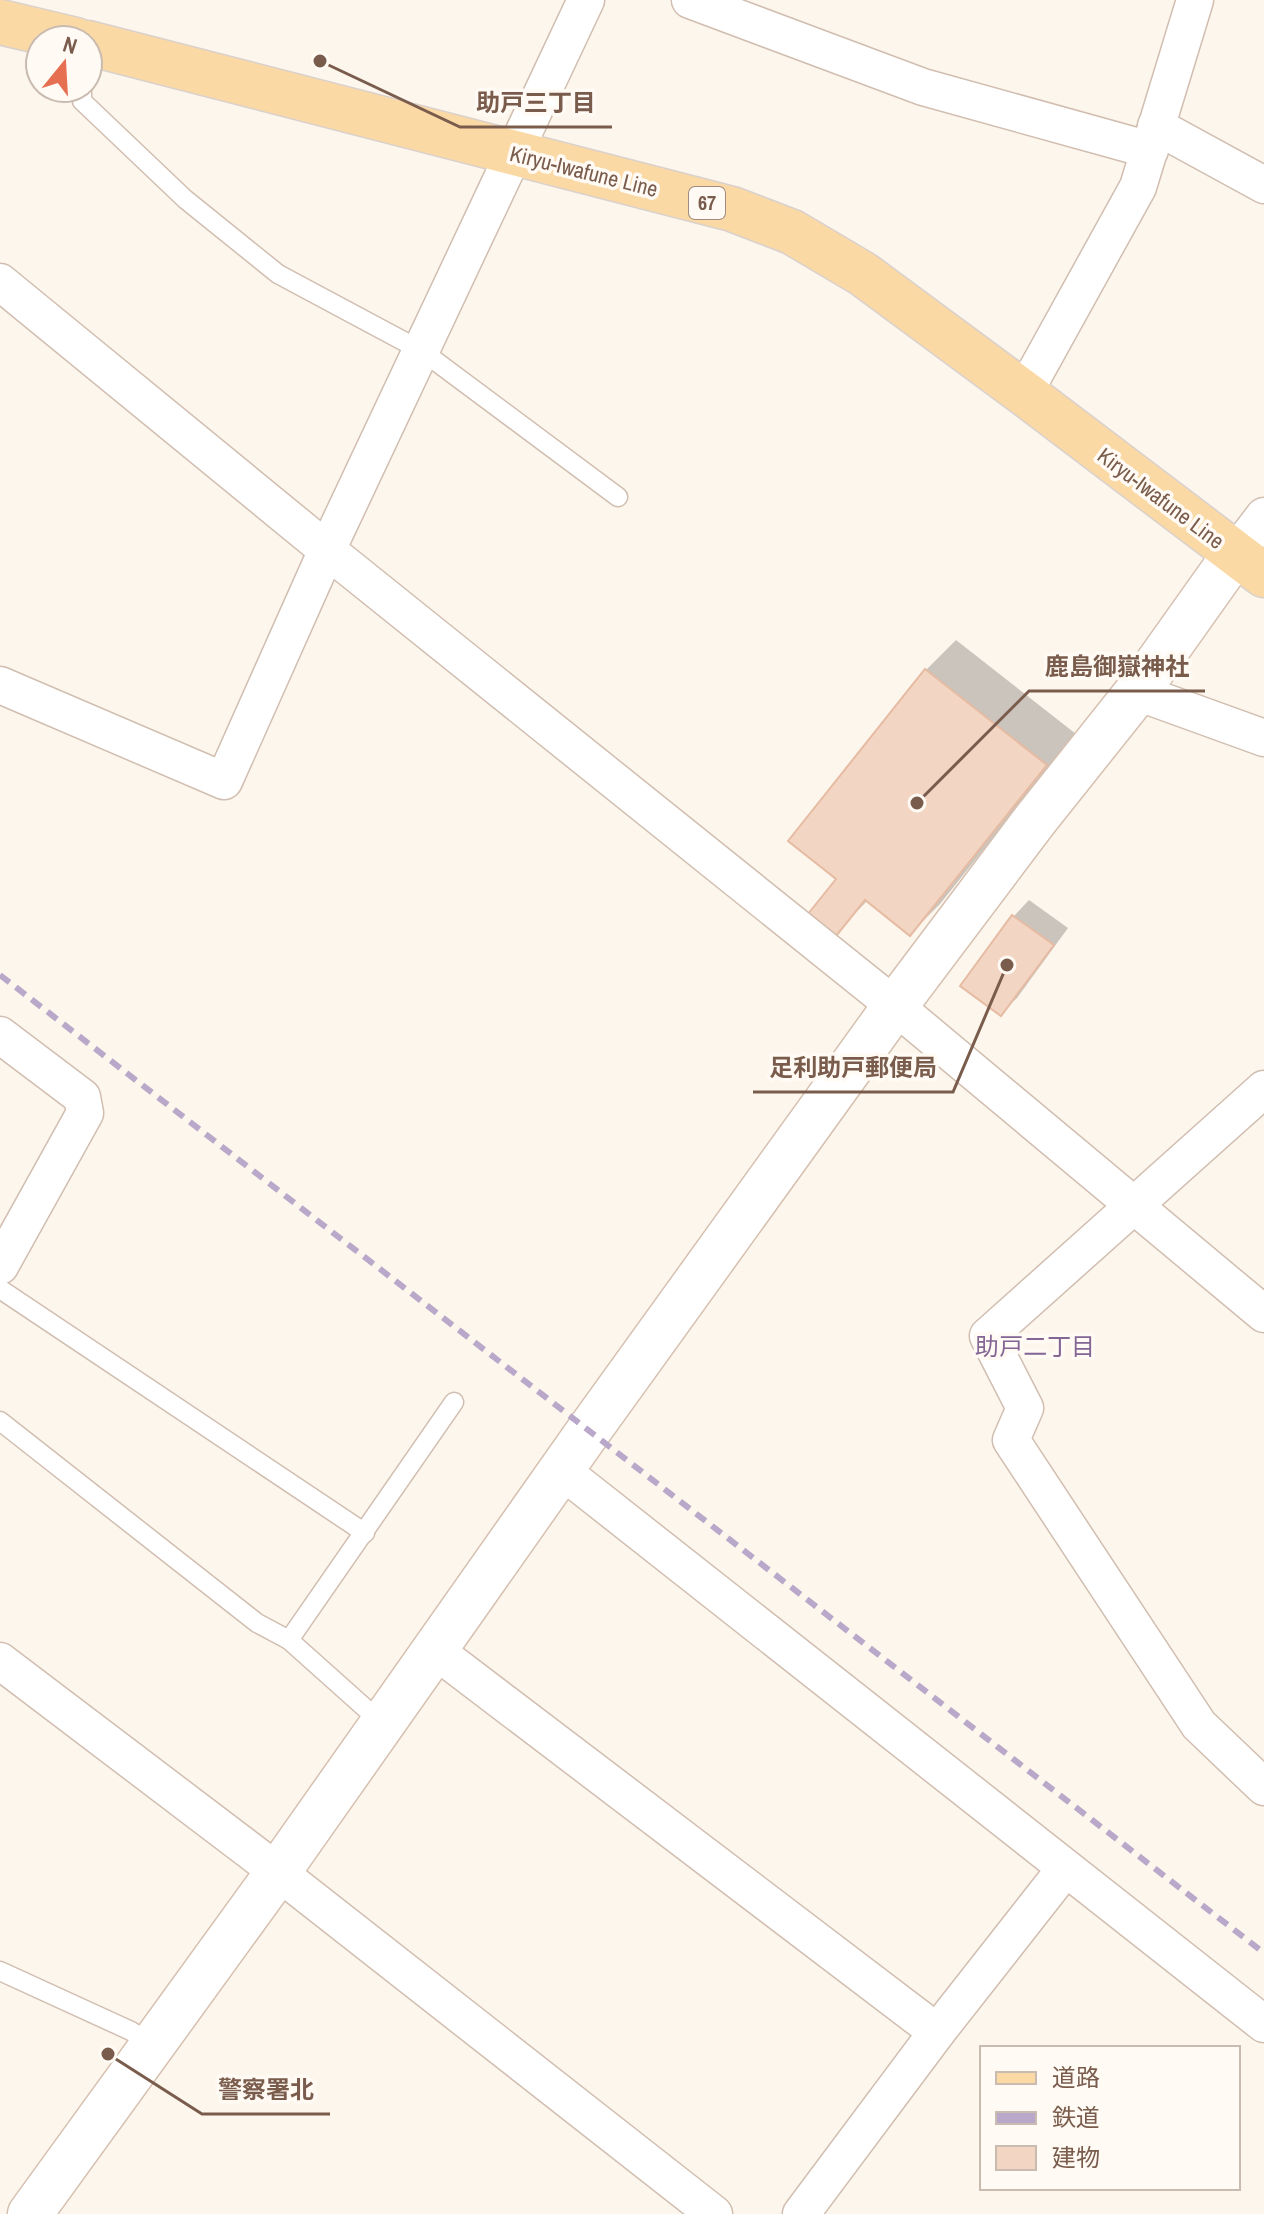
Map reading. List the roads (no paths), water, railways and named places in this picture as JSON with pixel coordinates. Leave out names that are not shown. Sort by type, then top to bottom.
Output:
[{"type":"main road","points":[[0,22],[24,28]]},
{"type":"main road","name":"Kiryu-Iwafune Line","points":[[104,47],[732,209],[792,232],[863,274],[1250,565]]},
{"type":"street","points":[[0,685],[224,781],[327,550],[586,0]]},
{"type":"street","points":[[690,0],[923,87],[1153,138],[1264,185]]},
{"type":"street","points":[[1024,393],[1138,187],[1195,0]]},
{"type":"street","points":[[0,282],[327,550],[895,1006],[1264,1314]]},
{"type":"street","points":[[30,2214],[384,1724],[561,1470],[895,1006],[1035,820],[1137,692],[1250,565],[1264,516]]},
{"type":"street","points":[[1137,692],[1264,738]]},
{"type":"street","points":[[0,1035],[82,1097],[85,1113],[0,1266]]},
{"type":"street","points":[[1264,1089],[988,1336],[1025,1408],[1011,1440],[1199,1725],[1264,1787]]},
{"type":"street","points":[[561,1470],[1264,2024]]},
{"type":"street","points":[[436,1651],[937,2032]]},
{"type":"street","points":[[0,1661],[278,1872],[714,2214]]},
{"type":"street","points":[[801,2214],[937,2032],[1065,1869]]},
{"type":"lane","points":[[85,104],[173,189],[278,274],[422,351],[618,497]]},
{"type":"lane","points":[[0,1289],[365,1533]]},
{"type":"lane","points":[[289,1640],[454,1402]]},
{"type":"lane","points":[[0,1421],[257,1623],[289,1640],[384,1724]]},
{"type":"lane","points":[[0,1971],[131,2031],[152,2045]]},
{"type":"railway","points":[[0,975],[1264,1953]]},
{"type":"place","name":"助戸三丁目","points":[[320,61]]},
{"type":"place","name":"鹿島御嶽神社","points":[[917,803]]},
{"type":"place","name":"足利助戸郵便局","points":[[1007,965]]},
{"type":"place","name":"警察署北","points":[[108,2054]]},
{"type":"district","name":"助戸二丁目","points":[[1035,1347]]}]
